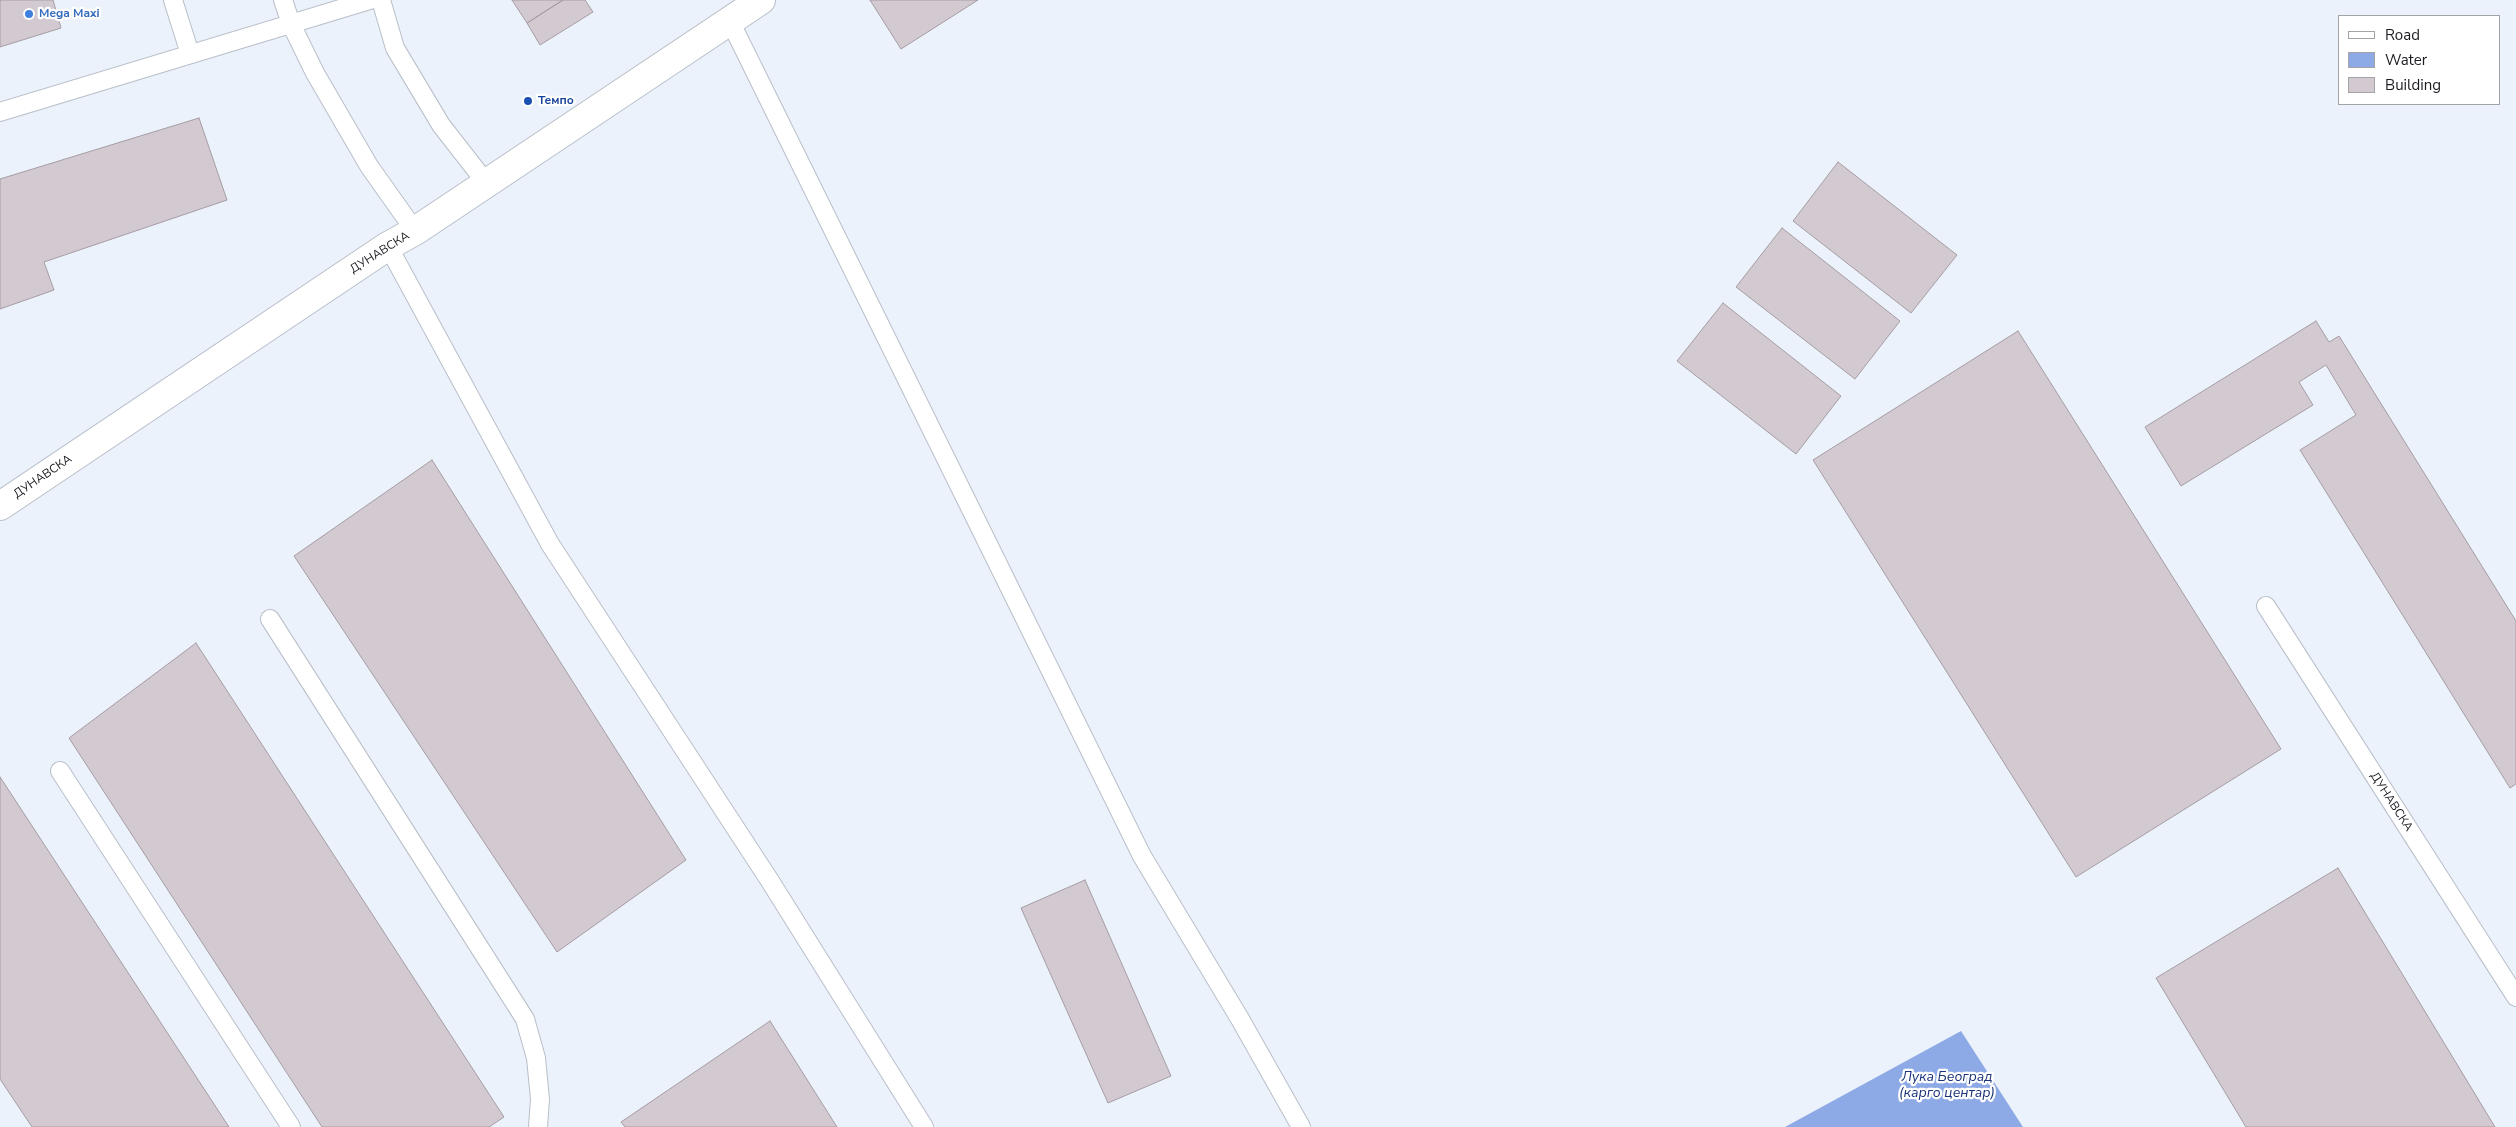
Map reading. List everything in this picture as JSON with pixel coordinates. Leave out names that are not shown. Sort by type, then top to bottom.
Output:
[{"type":"street","name":"ДУНАВСКА","points":[[0,506],[388,246],[416,231],[761,0]]},
{"type":"lane","points":[[173,0],[190,54]]},
{"type":"lane","points":[[283,0],[291,24],[369,166],[416,231]]},
{"type":"lane","points":[[0,112],[370,0]]},
{"type":"lane","points":[[381,0],[395,48],[441,125],[487,184]]},
{"type":"lane","points":[[730,21],[1142,856],[1240,1019],[1301,1127]]},
{"type":"lane","points":[[388,246],[550,544],[770,881],[924,1127]]},
{"type":"lane","name":"ДУНАВСКА","points":[[2266,606],[2516,997]]},
{"type":"lane","points":[[270,619],[525,1019],[536,1058],[540,1099],[538,1127]]},
{"type":"lane","points":[[60,771],[291,1127]]},
{"type":"water","name":"Лука Београд (карго центар)","points":[[1961,1031],[2023,1127],[1785,1127]]},
{"type":"building","name":"Mega Maxi","points":[[0,0],[53,0],[61,28],[0,47]]},
{"type":"building","points":[[512,0],[563,0],[527,23]]},
{"type":"building","points":[[563,0],[585,0],[593,12],[540,45],[527,23]]},
{"type":"building","points":[[870,0],[978,0],[901,49]]},
{"type":"building","points":[[199,118],[227,200],[44,262],[54,290],[0,309],[0,179]]},
{"type":"building","points":[[1838,162],[1957,255],[1911,313],[1793,221]]},
{"type":"building","points":[[1782,228],[1900,321],[1855,379],[1736,287]]},
{"type":"building","points":[[1723,303],[1841,396],[1796,454],[1677,361]]},
{"type":"building","points":[[2316,321],[2329,342],[2339,336],[2516,621],[2516,784],[2510,788],[2300,450],[2356,415],[2326,365],[2299,382],[2313,405],[2181,486],[2145,427]]},
{"type":"building","points":[[2018,331],[2281,749],[2076,877],[1813,460]]},
{"type":"building","points":[[432,460],[686,860],[557,952],[294,556]]},
{"type":"building","points":[[196,643],[504,1117],[489,1127],[322,1127],[69,738]]},
{"type":"building","points":[[0,777],[229,1127],[32,1127],[0,1079]]},
{"type":"building","points":[[2338,868],[2495,1127],[2246,1127],[2156,978]]},
{"type":"building","points":[[1085,880],[1171,1076],[1108,1103],[1021,908]]},
{"type":"building","points":[[770,1021],[837,1127],[625,1127],[621,1122]]},
{"type":"place","name":"Mega Maxi","points":[[29,14]]},
{"type":"place","name":"Темпо","points":[[528,101]]}]
